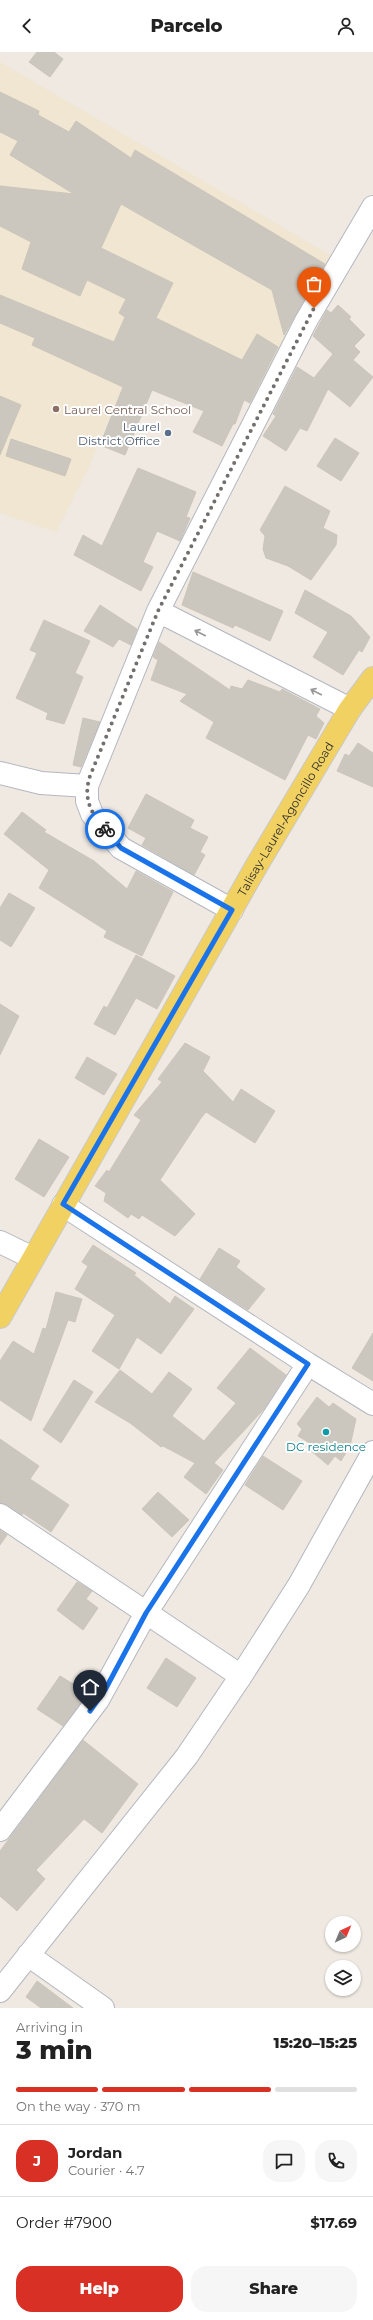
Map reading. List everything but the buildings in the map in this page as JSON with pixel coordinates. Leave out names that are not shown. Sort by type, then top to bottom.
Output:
[{"type":"main road","name":"Talisay-Laurel-Agoncillo Road","points":[[0,1317],[63,1204],[232,910],[350,709],[373,678]]},
{"type":"street","points":[[232,910],[121,848],[92,814],[87,801],[86,786],[158,611],[306,321],[373,207]]},
{"type":"street","points":[[158,611],[350,709]]},
{"type":"street","points":[[0,773],[41,783],[86,786]]},
{"type":"street","points":[[63,1204],[308,1364],[373,1404]]},
{"type":"street","points":[[0,1242],[33,1258]]},
{"type":"street","points":[[0,1830],[98,1700],[146,1613],[308,1364]]},
{"type":"street","points":[[0,1991],[187,1756],[241,1676],[299,1585],[373,1452]]},
{"type":"street","points":[[0,1515],[241,1676]]},
{"type":"street","points":[[28,1955],[103,2008]]},
{"type":"shaded area","points":[[0,62],[332,256],[253,403],[137,351],[89,467],[56,532],[0,513]]},
{"type":"way so far","points":[[105,829],[92,814],[87,801],[86,786],[90,776],[158,611],[314,308]]},
{"type":"place","name":"Laurel Central School","points":[[56,409]]},
{"type":"place","name":"Laurel District Office","points":[[168,433]]},
{"type":"place","name":"DC residence","points":[[326,1432]]},
{"type":"route","points":[[90,1711],[105,1690],[146,1613],[308,1364],[63,1204],[232,910],[121,848],[105,829]]}]
